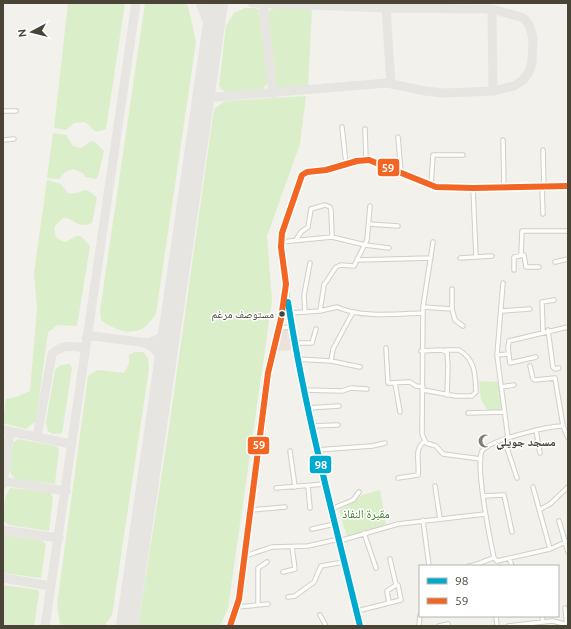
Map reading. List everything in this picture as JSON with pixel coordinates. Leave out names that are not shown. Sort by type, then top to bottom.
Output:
[{"type":"main road","points":[[230,626],[238,607],[252,510],[268,373],[286,284],[281,242],[283,225],[302,175],[307,172],[326,170],[366,160],[378,162],[432,186],[504,188],[568,186]]},
{"type":"street","points":[[3,111],[16,111]]},
{"type":"street","points":[[342,127],[346,164]]},
{"type":"street","points":[[365,129],[366,160]]},
{"type":"street","points":[[398,137],[401,172]]},
{"type":"street","points":[[3,140],[14,139]]},
{"type":"street","points":[[503,140],[504,188]]},
{"type":"street","points":[[542,214],[543,150]]},
{"type":"street","points":[[432,186],[434,155],[463,155]]},
{"type":"street","points":[[473,188],[476,257]]},
{"type":"street","points":[[296,240],[301,232],[308,227],[311,209],[325,205],[330,207],[331,210],[332,237]]},
{"type":"street","points":[[320,311],[324,285],[336,267],[341,265],[354,266],[358,260],[365,245],[369,224],[370,206]]},
{"type":"street","points":[[369,224],[398,226]]},
{"type":"street","points":[[521,255],[522,231],[568,231]]},
{"type":"street","points":[[281,242],[332,237],[365,245],[389,248]]},
{"type":"street","points":[[433,242],[423,307],[421,351],[423,388],[421,429],[425,441],[436,446],[440,452],[446,455],[481,459]]},
{"type":"street","points":[[521,255],[524,255],[526,268],[539,267]]},
{"type":"street","points":[[514,270],[514,257],[521,255]]},
{"type":"street","points":[[460,258],[492,256]]},
{"type":"street","points":[[358,260],[431,258]]},
{"type":"street","points":[[555,262],[568,259]]},
{"type":"street","points":[[305,312],[304,295],[310,264]]},
{"type":"street","points":[[503,283],[497,355],[506,439],[517,478]]},
{"type":"street","points":[[286,284],[294,343],[303,390],[316,450],[360,626]]},
{"type":"street","points":[[452,289],[452,309],[455,320],[463,326]]},
{"type":"street","points":[[543,332],[542,302],[554,300]]},
{"type":"street","points":[[290,313],[320,311],[338,307],[343,310],[353,312],[384,315],[423,313]]},
{"type":"street","points":[[423,307],[452,309]]},
{"type":"street","points":[[501,312],[530,309]]},
{"type":"street","points":[[331,361],[333,349],[353,312]]},
{"type":"street","points":[[278,328],[292,327]]},
{"type":"street","points":[[536,357],[510,364],[508,344],[510,340],[548,330],[568,327]]},
{"type":"street","points":[[294,343],[312,343],[316,330]]},
{"type":"street","points":[[548,330],[553,368],[559,368]]},
{"type":"street","points":[[386,348],[387,381],[389,383],[410,382],[416,386],[447,394],[472,396],[476,392],[475,371],[471,360],[460,350],[421,351]]},
{"type":"street","points":[[445,350],[448,364],[447,394]]},
{"type":"street","points":[[497,355],[509,354]]},
{"type":"street","points":[[297,359],[331,361],[360,367]]},
{"type":"street","points":[[530,366],[533,379],[535,380],[555,378],[568,438]]},
{"type":"street","points":[[395,383],[400,412]]},
{"type":"street","points":[[501,387],[514,386]]},
{"type":"street","points":[[303,390],[342,391],[350,388],[367,389]]},
{"type":"street","points":[[307,408],[339,406]]},
{"type":"street","points":[[468,413],[504,412]]},
{"type":"street","points":[[311,426],[338,425]]},
{"type":"street","points":[[494,558],[485,514],[481,459],[482,453],[486,447],[506,439],[550,426],[565,426]]},
{"type":"street","points":[[536,430],[540,453]]},
{"type":"street","points":[[398,478],[418,475],[418,450],[420,445],[425,441]]},
{"type":"street","points":[[316,450],[372,446],[385,443]]},
{"type":"street","points":[[290,451],[295,487]]},
{"type":"street","points":[[276,488],[325,484]]},
{"type":"street","points":[[308,486],[310,508]]},
{"type":"street","points":[[435,486],[440,518]]},
{"type":"street","points":[[539,510],[550,504],[568,487]]},
{"type":"street","points":[[533,488],[550,549]]},
{"type":"street","points":[[331,510],[351,501],[359,492]]},
{"type":"street","points":[[483,496],[504,495],[512,532]]},
{"type":"street","points":[[252,510],[285,507]]},
{"type":"street","points":[[245,556],[272,547],[308,546],[339,540],[383,527],[423,520],[485,514]]},
{"type":"street","points":[[423,520],[429,565]]},
{"type":"street","points":[[559,521],[567,542],[568,552]]},
{"type":"street","points":[[312,529],[335,524]]},
{"type":"street","points":[[364,533],[376,568]]},
{"type":"street","points":[[478,565],[482,561],[494,558],[497,561],[550,549],[567,542]]},
{"type":"street","points":[[283,572],[295,569],[292,547]]},
{"type":"street","points":[[510,558],[512,565]]},
{"type":"street","points":[[356,611],[389,603],[402,598],[399,585],[396,585],[390,559]]},
{"type":"street","points":[[258,605],[258,568],[267,562]]},
{"type":"street","points":[[288,597],[295,596],[314,582],[321,566],[344,562]]},
{"type":"street","points":[[389,603],[387,591],[396,585]]},
{"type":"street","points":[[238,607],[268,604]]},
{"type":"street","points":[[508,626],[554,621],[567,625],[565,608]]},
{"type":"street","points":[[320,615],[326,626]]},
{"type":"street","points":[[542,617],[542,622]]},
{"type":"street","points":[[439,626],[448,624]]},
{"type":"shaded area","points":[[281,330],[289,330],[292,350],[274,351]]},
{"type":"green space","points":[[68,3],[125,3],[106,129],[101,131],[95,131],[85,122],[74,123],[66,130],[54,128]]},
{"type":"green space","points":[[145,3],[185,3],[188,6],[196,42],[156,314],[145,327],[140,330],[128,332],[116,329],[101,320],[100,311]]},
{"type":"green space","points":[[245,8],[255,8],[259,10],[269,81],[262,90],[258,92],[227,95],[219,86],[226,26],[234,13]]},
{"type":"green space","points":[[274,8],[312,8],[308,88],[279,90],[275,85],[266,16],[268,11]]},
{"type":"green space","points":[[306,96],[300,144],[267,236],[272,300],[228,608],[220,626],[138,626],[169,428],[214,109],[225,101]]},
{"type":"green space","points":[[53,133],[66,135],[73,146],[81,148],[91,141],[96,143],[104,151],[96,179],[85,177],[83,173],[73,169],[65,172],[59,179],[47,178]]},
{"type":"green space","points":[[47,180],[61,184],[68,193],[77,193],[85,190],[92,193],[97,198],[92,223],[82,225],[67,218],[63,218],[55,226],[55,235],[58,239],[66,242],[76,236],[81,236],[90,246],[77,326],[58,325],[48,332],[36,421],[26,429],[3,423],[6,399],[16,397],[30,391],[37,309],[34,273]]},
{"type":"green space","points":[[135,352],[143,352],[148,358],[149,369],[112,615],[105,625],[100,626],[88,627],[60,624],[57,605],[88,376],[97,370],[124,373],[129,364],[129,355]]},
{"type":"green space","points":[[70,364],[72,368],[62,433],[53,434],[48,431],[46,423],[55,370],[61,365]]},
{"type":"green space","points":[[479,381],[499,382],[502,411],[489,412],[481,400]]},
{"type":"green space","points":[[18,439],[56,446],[59,450],[55,484],[15,479],[9,471],[13,443]]},
{"type":"green space","points":[[10,488],[50,492],[53,497],[49,531],[9,525],[3,521],[5,498]]},
{"type":"green space","name":"مقبرة النفاذ","points":[[380,490],[386,525],[347,537],[339,510],[351,504],[362,495]]},
{"type":"green space","points":[[3,535],[42,540],[46,545],[41,578],[3,573]]},
{"type":"green space","points":[[3,585],[38,590],[39,593],[34,626],[3,626]]},
{"type":"taxiway","points":[[45,626],[136,3]]},
{"type":"taxiway","points":[[200,3],[212,33]]},
{"type":"taxiway","points":[[204,98],[387,83],[425,91],[445,93],[493,91],[514,86],[523,80],[529,72],[532,62],[533,38],[529,25],[524,18],[492,9],[386,8],[252,3]]},
{"type":"taxiway","points":[[263,4],[273,94]]},
{"type":"taxiway","points":[[386,8],[391,84]]},
{"type":"taxiway","points":[[492,9],[493,91]]},
{"type":"taxiway","points":[[86,338],[93,336],[148,343],[161,338],[171,322]]},
{"type":"taxiway","points":[[143,343],[152,347],[158,353],[164,370]]},
{"type":"taxiway","points":[[37,437],[52,354],[63,347],[71,346],[85,348]]},
{"type":"taxiway","points":[[3,430],[71,444]]},
{"type":"taxiway","points":[[3,484],[10,431]]},
{"type":"taxiway","points":[[3,481],[66,491]]},
{"type":"taxiway","points":[[3,530],[59,538]]},
{"type":"taxiway","points":[[3,578],[51,586]]},
{"type":"taxiway","points":[[125,626],[128,618]]},
{"type":"runway","points":[[127,626],[217,3]]},
{"type":"transit line","name":"59","points":[[230,626],[239,599],[268,373],[281,319],[286,284],[281,247],[282,233],[302,175],[307,172],[326,170],[357,161],[369,160],[436,187],[473,188],[568,186]]},
{"type":"transit line","name":"98","points":[[288,302],[311,424],[360,626]]},
{"type":"place","name":"مستوصف مرغم","points":[[282,314]]},
{"type":"place","name":"مسجد جويلي","points":[[485,441]]}]
